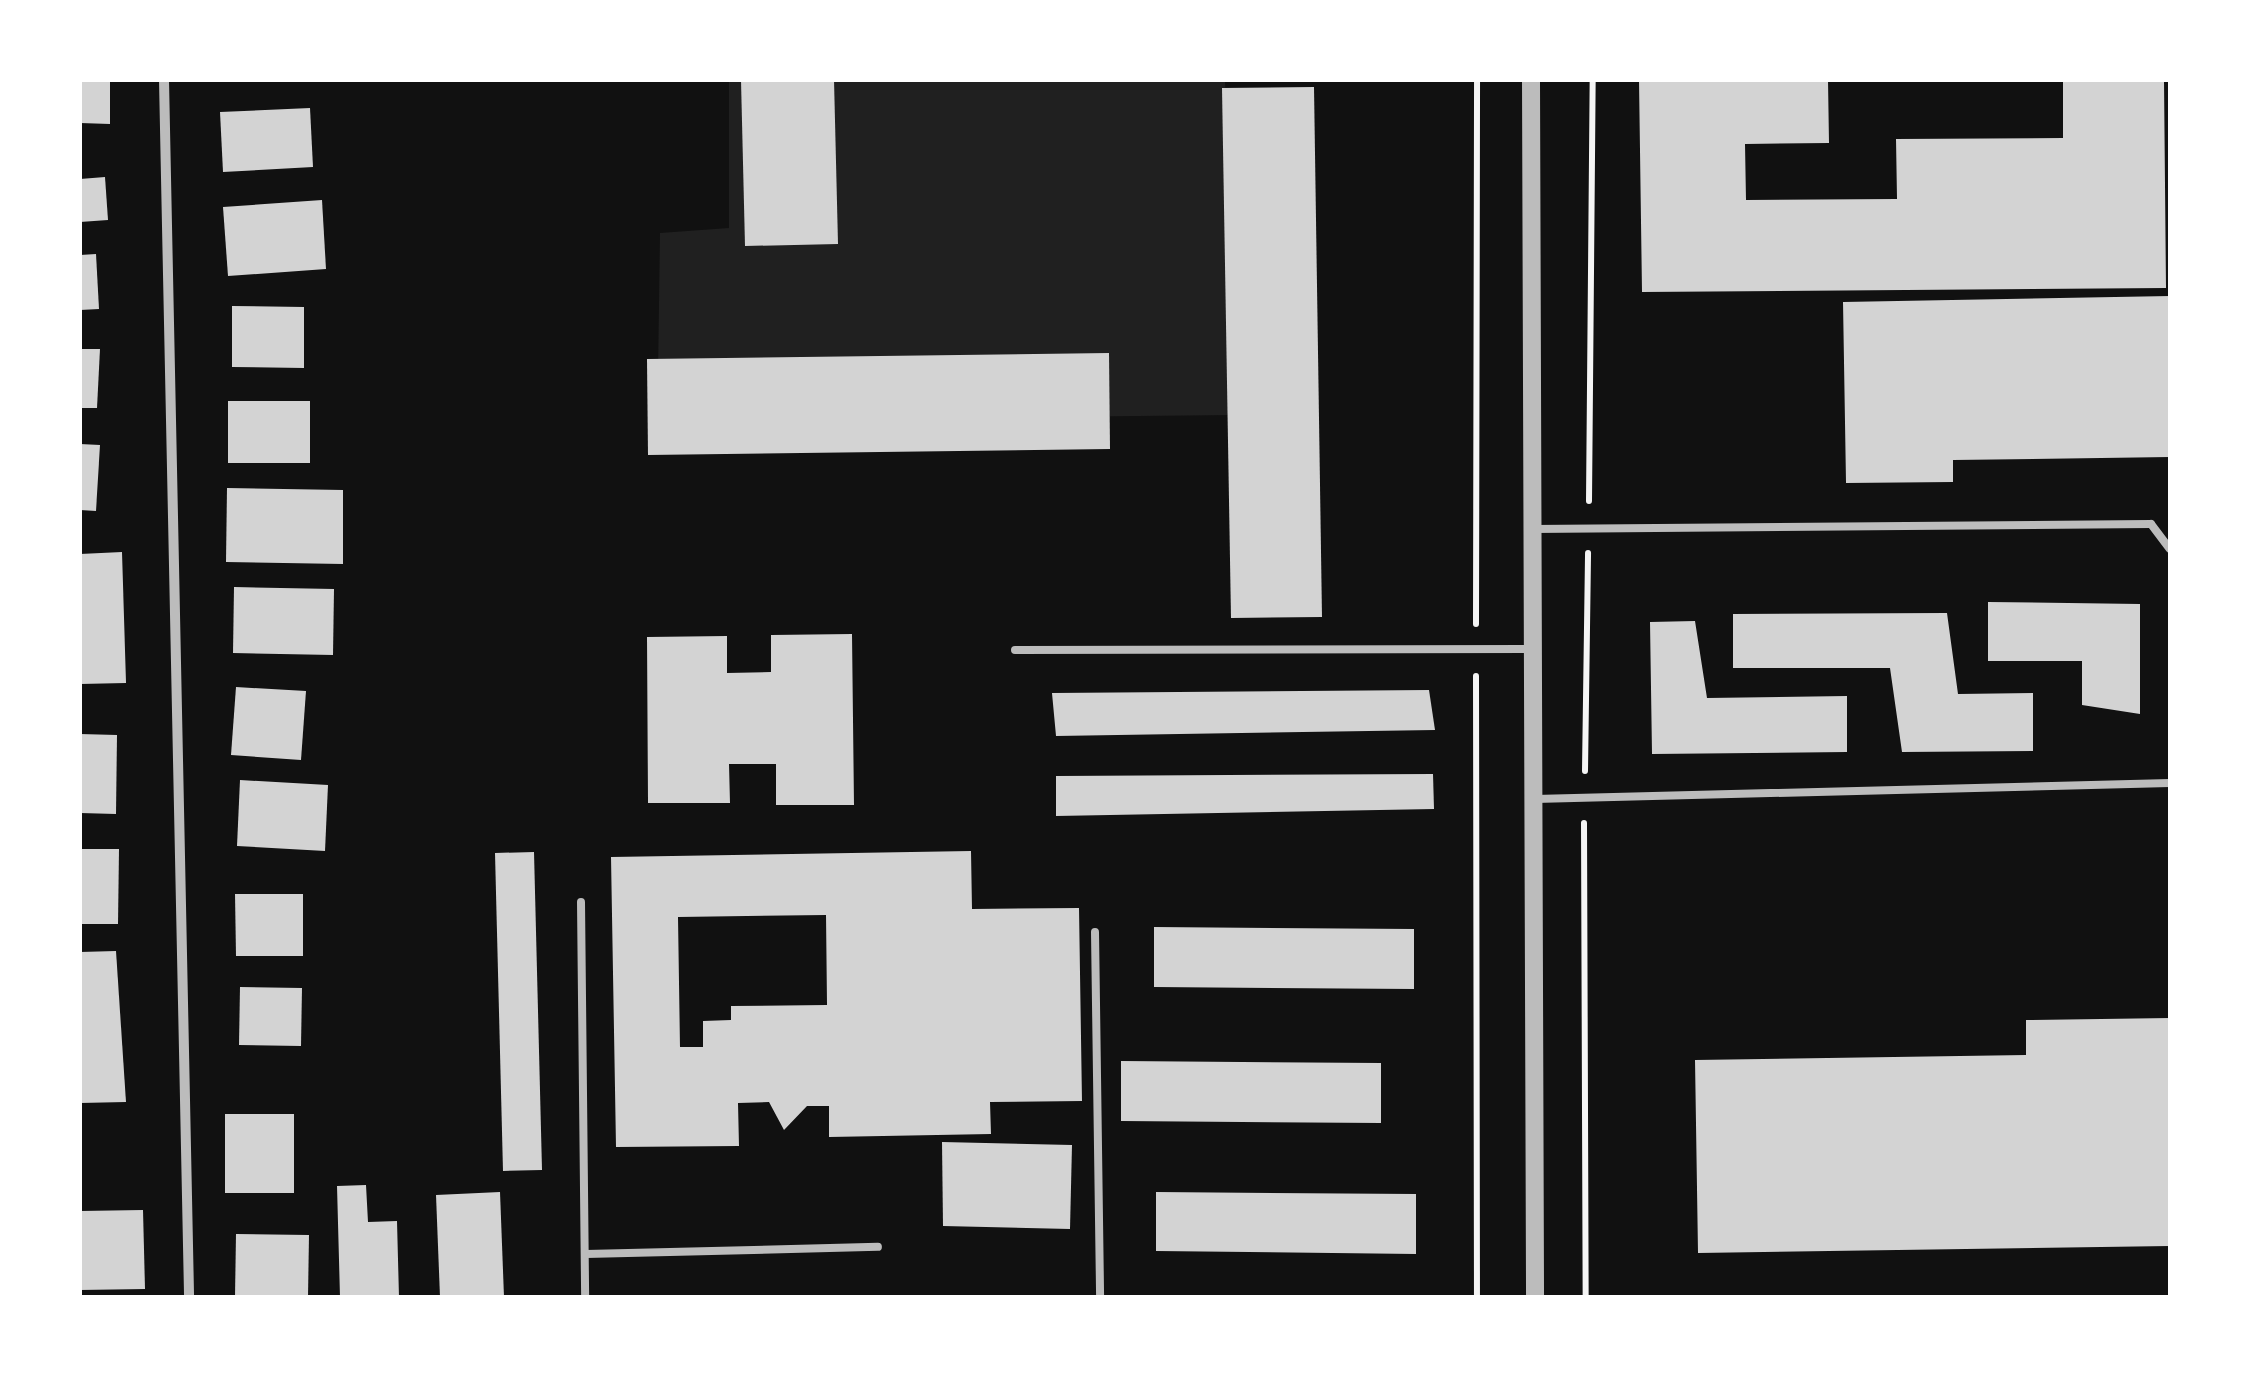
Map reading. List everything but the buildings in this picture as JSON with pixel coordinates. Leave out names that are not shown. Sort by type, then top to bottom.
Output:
[{"type":"street","points":[[164,80],[189,1297]]},
{"type":"street","points":[[1531,80],[1530,798],[1535,1297]]},
{"type":"lane","points":[[1530,528],[2151,524],[2170,550]]},
{"type":"lane","points":[[1015,650],[1530,650]]},
{"type":"lane","points":[[1530,798],[2170,783]]},
{"type":"lane","points":[[581,902],[585,1297]]},
{"type":"lane","points":[[1095,932],[1100,1297]]},
{"type":"lane","points":[[586,1254],[878,1247]]},
{"type":"path","points":[[1477,80],[1477,1297]]},
{"type":"path","points":[[1586,1297],[1584,799],[1594,80]]},
{"type":"shaded area","points":[[729,80],[1225,80],[1235,415],[949,418],[658,374],[660,233],[729,228]]}]
